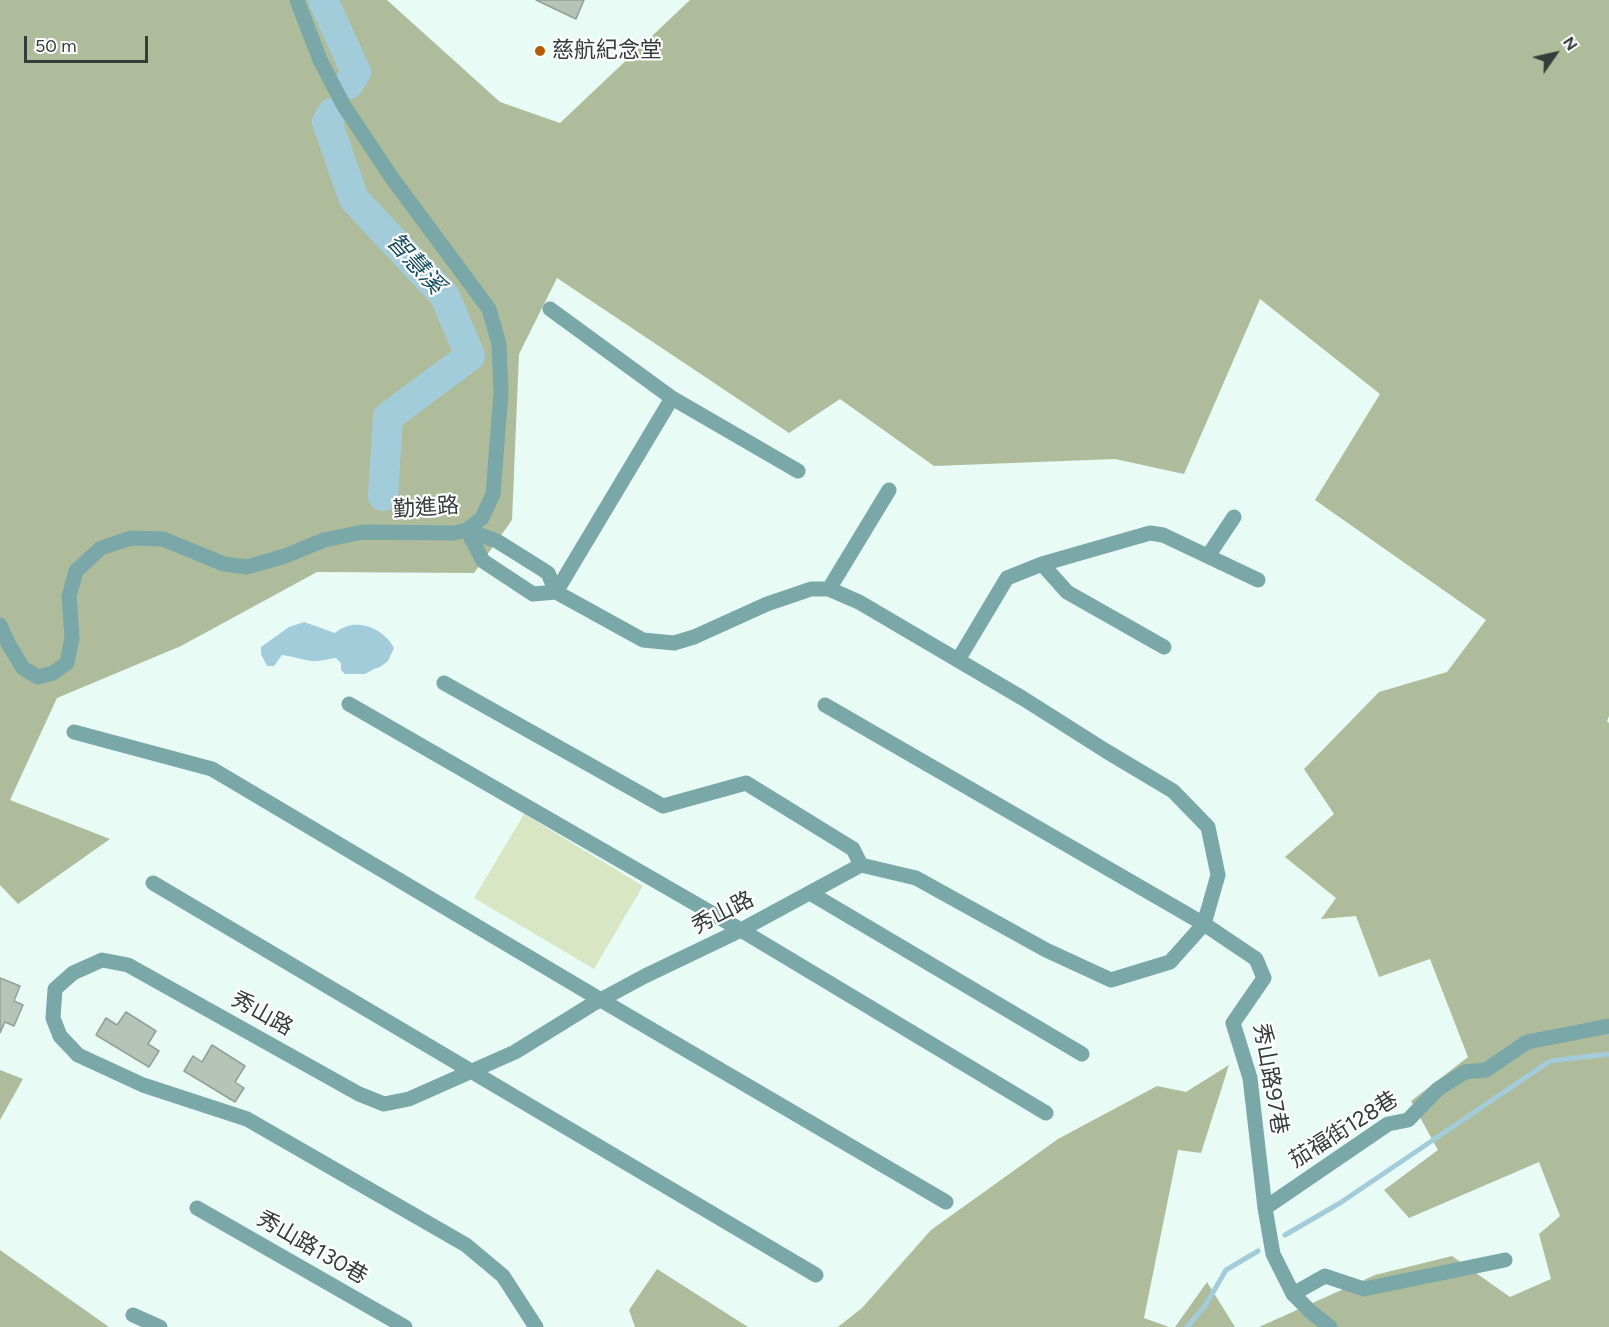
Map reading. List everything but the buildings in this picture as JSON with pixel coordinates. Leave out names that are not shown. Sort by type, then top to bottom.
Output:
[{"type":"street","name":"勤進路","points":[[0,625],[23,668],[38,677],[53,673],[67,663],[72,638],[69,596],[76,571],[101,548],[131,538],[162,539],[224,564],[247,567],[285,556],[324,540],[363,532],[454,533],[467,530],[482,518],[493,494],[501,393],[499,344],[489,309],[392,178],[344,106],[320,60],[297,0]]},
{"type":"street","points":[[550,309],[672,398],[798,471]]},
{"type":"street","points":[[556,592],[672,398]]},
{"type":"street","points":[[829,589],[889,490]]},
{"type":"street","points":[[1208,556],[1234,517]]},
{"type":"street","points":[[444,683],[663,806],[746,783],[853,849],[861,865],[916,878],[1046,950],[1111,980],[1170,962],[1204,924],[1218,875],[1208,827],[1173,791],[1024,699],[859,602],[829,589],[811,589],[767,604],[694,637],[674,643],[643,640],[556,592],[533,594],[483,561],[467,530]]},
{"type":"street","points":[[467,530],[497,541],[548,573],[556,592]]},
{"type":"street","points":[[958,660],[1007,578],[1042,564],[1150,532],[1163,535],[1258,580]]},
{"type":"street","points":[[1042,564],[1067,592],[1164,647]]},
{"type":"street","points":[[349,704],[741,930],[1046,1113]]},
{"type":"street","points":[[825,705],[1204,924]]},
{"type":"street","points":[[74,732],[212,769],[946,1202]]},
{"type":"street","name":"秀山路","points":[[536,1327],[503,1276],[466,1245],[247,1119],[143,1085],[78,1054],[60,1036],[54,1018],[55,990],[73,973],[102,960],[128,965],[359,1094],[384,1104],[410,1099],[515,1052],[645,975],[741,930],[861,865]]},
{"type":"street","points":[[153,884],[816,1275]]},
{"type":"street","points":[[810,893],[1082,1054]]},
{"type":"street","name":"秀山路97巷","points":[[1204,924],[1256,958],[1264,978],[1233,1023],[1250,1078],[1265,1208]]},
{"type":"street","name":"茄福街128巷","points":[[1265,1208],[1388,1124],[1408,1120],[1438,1089],[1465,1072],[1486,1070],[1527,1042],[1609,1026]]},
{"type":"street","name":"秀山路130巷","points":[[197,1208],[405,1327]]},
{"type":"street","points":[[1265,1208],[1273,1254],[1293,1294],[1330,1327]]},
{"type":"street","points":[[1293,1294],[1325,1276],[1364,1289],[1505,1260]]},
{"type":"street","points":[[133,1315],[160,1327]]},
{"type":"green space","points":[[0,0],[387,0],[500,102],[560,123],[690,0],[1609,0],[1609,716],[1607,721],[1609,723],[1609,1327],[1259,1327],[1375,1275],[1452,1256],[1510,1297],[1551,1279],[1539,1234],[1560,1216],[1539,1162],[1409,1218],[1384,1190],[1438,1150],[1411,1101],[1468,1057],[1430,959],[1379,977],[1356,916],[1321,919],[1336,898],[1285,857],[1334,814],[1304,769],[1379,692],[1447,672],[1486,620],[1315,500],[1380,394],[1260,299],[1184,474],[1115,459],[934,466],[840,399],[789,433],[557,278],[519,354],[512,520],[474,573],[317,572],[181,646],[57,698],[10,800],[110,839],[18,904],[0,885]]},
{"type":"green space","points":[[524,814],[643,886],[594,969],[474,898]]},
{"type":"green space","points":[[1229,1065],[1201,1153],[1178,1150],[1144,1318],[1169,1327],[838,1327],[862,1308],[931,1230],[1058,1139],[1157,1086],[1186,1092]]},
{"type":"green space","points":[[0,1070],[23,1079],[0,1120]]},
{"type":"green space","points":[[0,1250],[109,1327],[0,1327]]},
{"type":"green space","points":[[657,1269],[748,1327],[635,1327],[629,1310]]},
{"type":"green space","points":[[1207,1282],[1235,1327],[1175,1327]]},
{"type":"water","points":[[304,622],[335,633],[351,625],[368,626],[383,634],[394,648],[388,661],[365,674],[345,674],[341,670],[341,663],[336,658],[314,661],[282,655],[274,666],[267,666],[261,654],[261,647],[289,627]]},
{"type":"waterway","name":"智慧溪","points":[[323,0],[356,72],[349,84]]},
{"type":"waterway","name":"智慧溪","points":[[332,113],[327,122],[354,199],[445,296],[470,356],[388,417],[383,496]]},
{"type":"waterway","points":[[1285,1235],[1340,1203],[1550,1061],[1609,1054]]},
{"type":"waterway","points":[[1187,1327],[1205,1306],[1226,1270],[1258,1251]]},
{"type":"place","name":"慈航紀念堂","points":[[540,51]]}]
